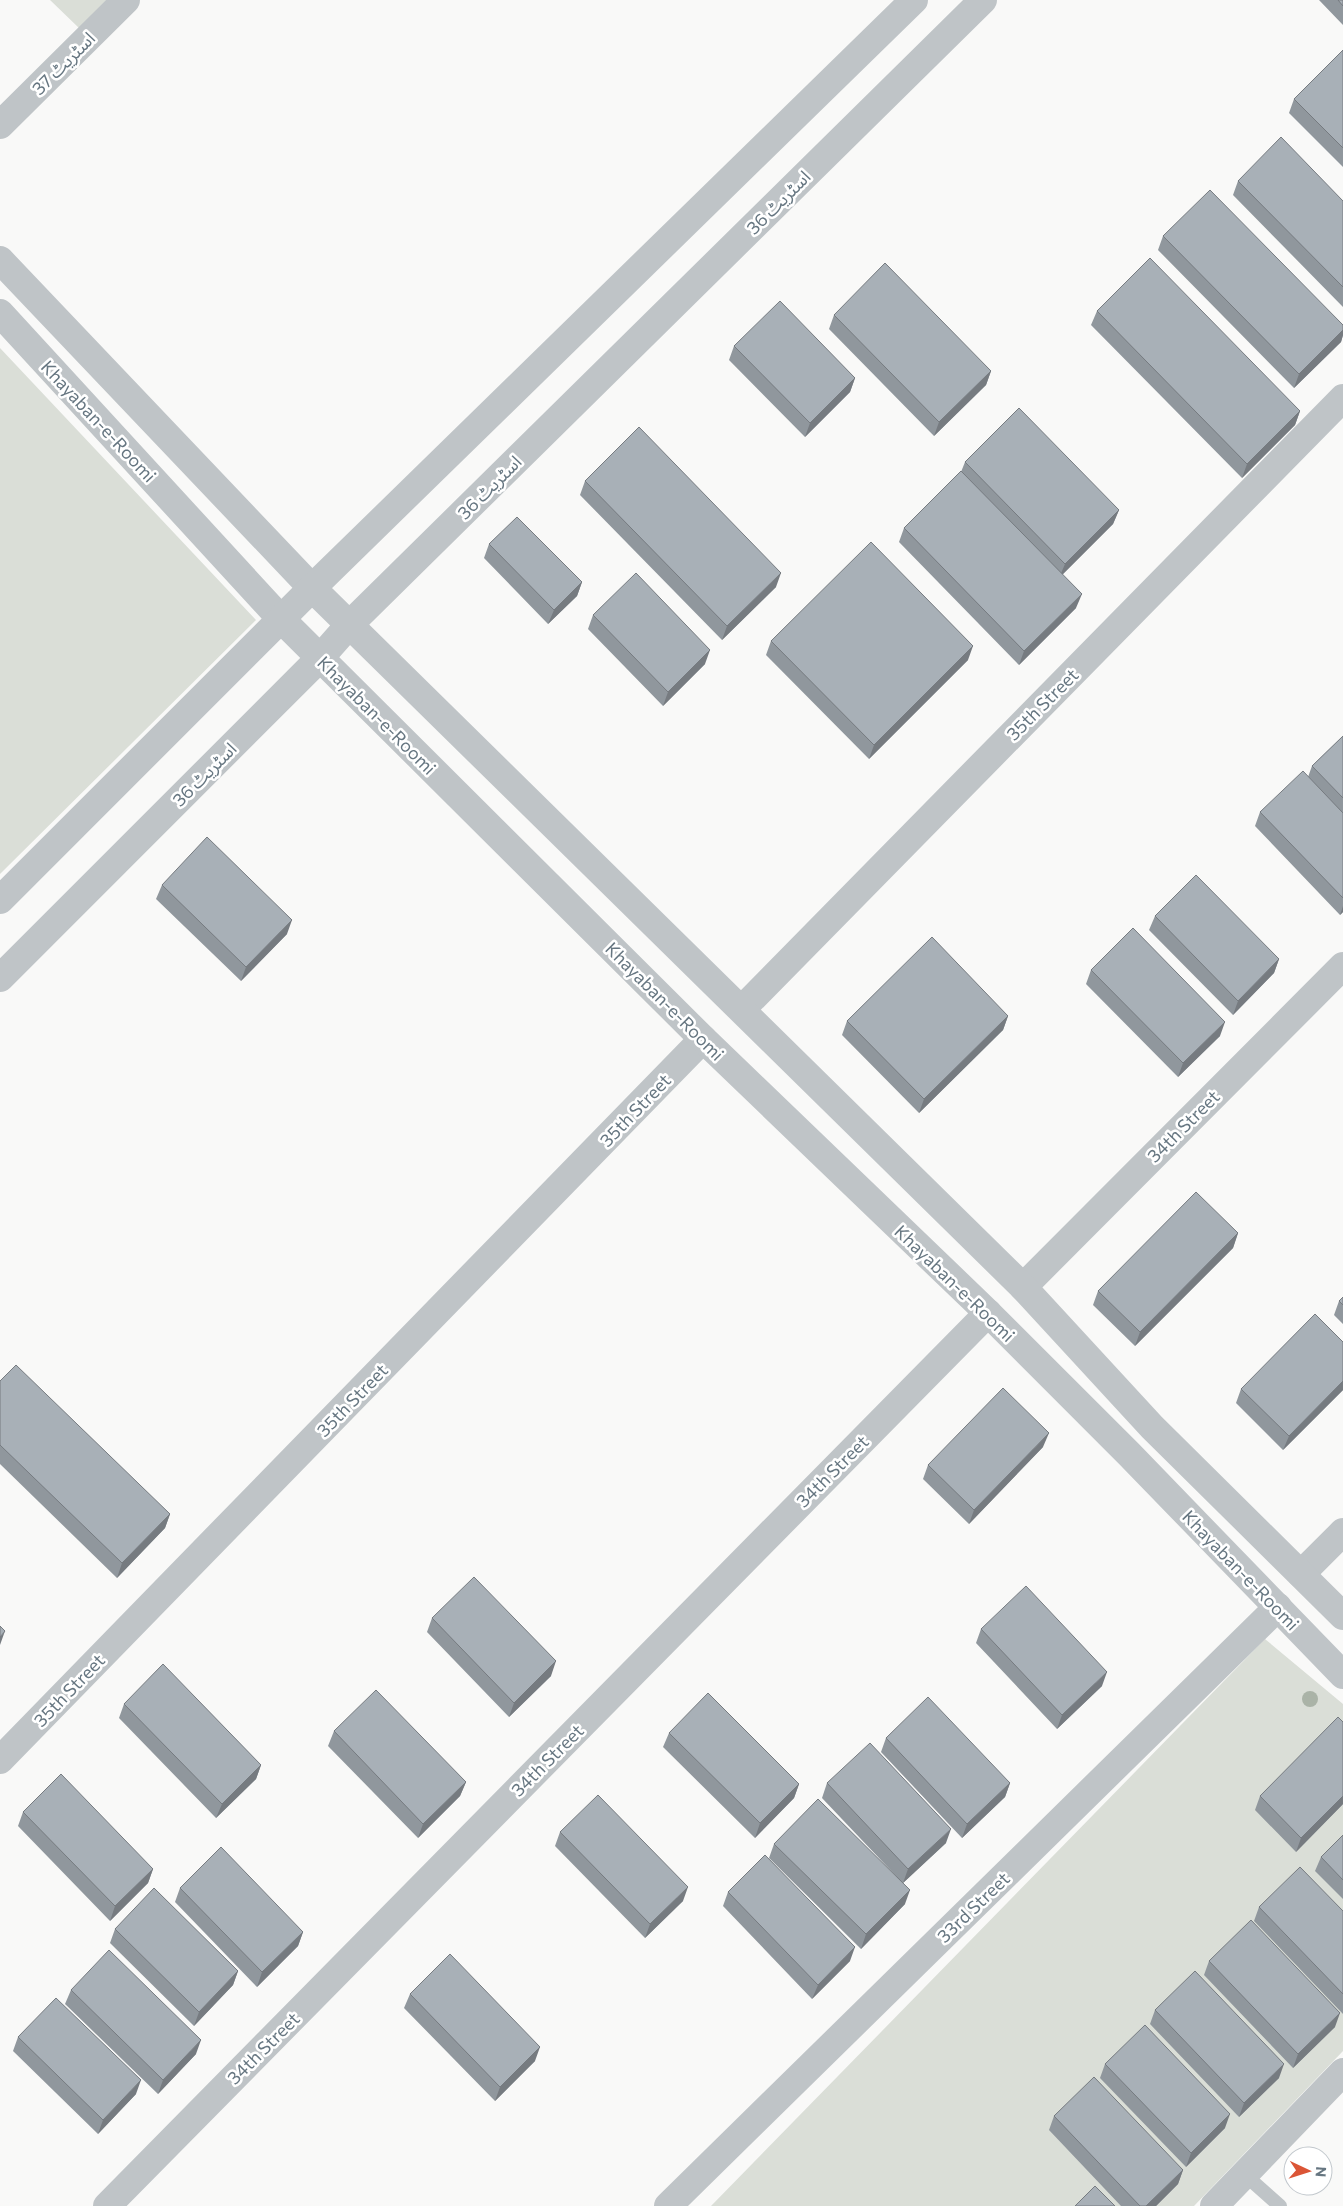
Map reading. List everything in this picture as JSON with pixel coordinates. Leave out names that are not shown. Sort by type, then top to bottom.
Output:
[{"type":"street","name":"اسٹریٹ 37","points":[[0,126],[126,0]]},
{"type":"street","points":[[0,900],[280,619],[914,0]]},
{"type":"street","name":"اسٹریٹ 36","points":[[0,978],[320,658],[350,624],[983,0]]},
{"type":"street","points":[[0,260],[312,588],[1023,1287],[1152,1427],[1343,1616]]},
{"type":"street","name":"Khayaban-e-Roomi","points":[[0,313],[280,619],[703,1039],[988,1313],[1129,1454],[1343,1676]]},
{"type":"street","name":"35th Street","points":[[742,1009],[1343,398]]},
{"type":"street","name":"34th Street","points":[[1023,1287],[1343,966]]},
{"type":"street","name":"35th Street","points":[[0,1760],[703,1039]]},
{"type":"street","name":"34th Street","points":[[107,2206],[988,1313]]},
{"type":"street","points":[[1129,1454],[1152,1427]]},
{"type":"street","points":[[1301,1574],[1343,1532]]},
{"type":"street","name":"33rd Street","points":[[668,2206],[1278,1607]]},
{"type":"street","points":[[1214,2206],[1343,2072]]},
{"type":"lane","points":[[1244,2174],[1280,2206]]},
{"type":"shaded area","points":[[50,0],[108,0],[79,28]]},
{"type":"shaded area","points":[[0,348],[256,620],[0,874]]},
{"type":"shaded area","points":[[1265,1639],[1343,1704],[1343,2051],[1194,2206],[711,2206]]},
{"type":"building","points":[[1343,50],[1343,148],[1294,99]]},
{"type":"building","points":[[1281,137],[1343,201],[1343,287],[1238,181]]},
{"type":"building","points":[[1210,190],[1343,325],[1343,330],[1299,374],[1163,236]]},
{"type":"building","points":[[1150,258],[1300,411],[1247,464],[1097,311]]},
{"type":"building","points":[[885,263],[991,371],[939,422],[834,315]]},
{"type":"building","points":[[780,301],[855,378],[810,423],[734,346]]},
{"type":"building","points":[[1019,408],[1119,510],[1065,564],[965,462]]},
{"type":"building","points":[[639,427],[781,573],[727,626],[585,481]]},
{"type":"building","points":[[961,471],[1082,594],[1024,651],[904,528]]},
{"type":"building","points":[[517,517],[582,582],[554,610],[489,544]]},
{"type":"building","points":[[871,542],[973,646],[874,745],[771,641]]},
{"type":"building","points":[[636,573],[710,650],[668,692],[593,615]]},
{"type":"building","points":[[1343,736],[1343,798],[1312,766]]},
{"type":"building","points":[[1303,771],[1343,813],[1343,898],[1260,812]]},
{"type":"building","points":[[207,837],[292,920],[246,967],[162,885]]},
{"type":"building","points":[[1196,875],[1279,959],[1238,1001],[1155,916]]},
{"type":"building","points":[[1133,928],[1225,1022],[1183,1063],[1091,970]]},
{"type":"building","points":[[932,937],[1008,1016],[924,1099],[847,1021]]},
{"type":"building","points":[[1196,1192],[1238,1233],[1140,1332],[1098,1291]]},
{"type":"building","points":[[1343,1297],[1343,1305],[1339,1301]]},
{"type":"building","points":[[1315,1314],[1343,1342],[1343,1381],[1289,1436],[1241,1389]]},
{"type":"building","points":[[16,1365],[170,1514],[122,1563],[0,1445],[0,1381]]},
{"type":"building","points":[[1003,1388],[1049,1433],[974,1510],[928,1465]]},
{"type":"building","points":[[474,1577],[556,1661],[514,1703],[432,1618]]},
{"type":"building","points":[[1026,1586],[1107,1672],[1062,1715],[981,1629]]},
{"type":"building","points":[[0,1626],[5,1631],[0,1637]]},
{"type":"building","points":[[163,1664],[261,1765],[222,1804],[124,1704]]},
{"type":"building","points":[[376,1690],[466,1782],[423,1824],[334,1731]]},
{"type":"building","points":[[708,1693],[799,1784],[760,1823],[669,1733]]},
{"type":"building","points":[[928,1697],[1010,1783],[967,1824],[886,1738]]},
{"type":"building","points":[[1338,1717],[1343,1722],[1343,1796],[1301,1838],[1260,1796]]},
{"type":"building","points":[[870,1743],[951,1829],[908,1869],[827,1783]]},
{"type":"building","points":[[61,1774],[153,1869],[115,1906],[23,1812]]},
{"type":"building","points":[[598,1795],[688,1887],[650,1924],[560,1832]]},
{"type":"building","points":[[818,1799],[910,1890],[866,1934],[774,1844]]},
{"type":"building","points":[[1343,1835],[1343,1880],[1321,1857]]},
{"type":"building","points":[[221,1847],[303,1932],[262,1972],[180,1888]]},
{"type":"building","points":[[765,1855],[855,1947],[818,1985],[728,1892]]},
{"type":"building","points":[[1300,1867],[1343,1911],[1343,1994],[1259,1907]]},
{"type":"building","points":[[154,1888],[238,1971],[199,2012],[115,1929]]},
{"type":"building","points":[[1251,1920],[1340,2013],[1298,2054],[1209,1961]]},
{"type":"building","points":[[109,1950],[201,2040],[163,2080],[71,1990]]},
{"type":"building","points":[[450,1954],[540,2047],[500,2087],[410,1994]]},
{"type":"building","points":[[1195,1971],[1284,2064],[1244,2103],[1155,2010]]},
{"type":"building","points":[[56,1998],[141,2080],[103,2120],[18,2037]]},
{"type":"building","points":[[1145,2025],[1230,2114],[1191,2153],[1105,2064]]},
{"type":"building","points":[[1094,2077],[1183,2170],[1146,2206],[1140,2206],[1054,2116]]},
{"type":"building","points":[[1095,2186],[1115,2206],[1075,2206]]}]
